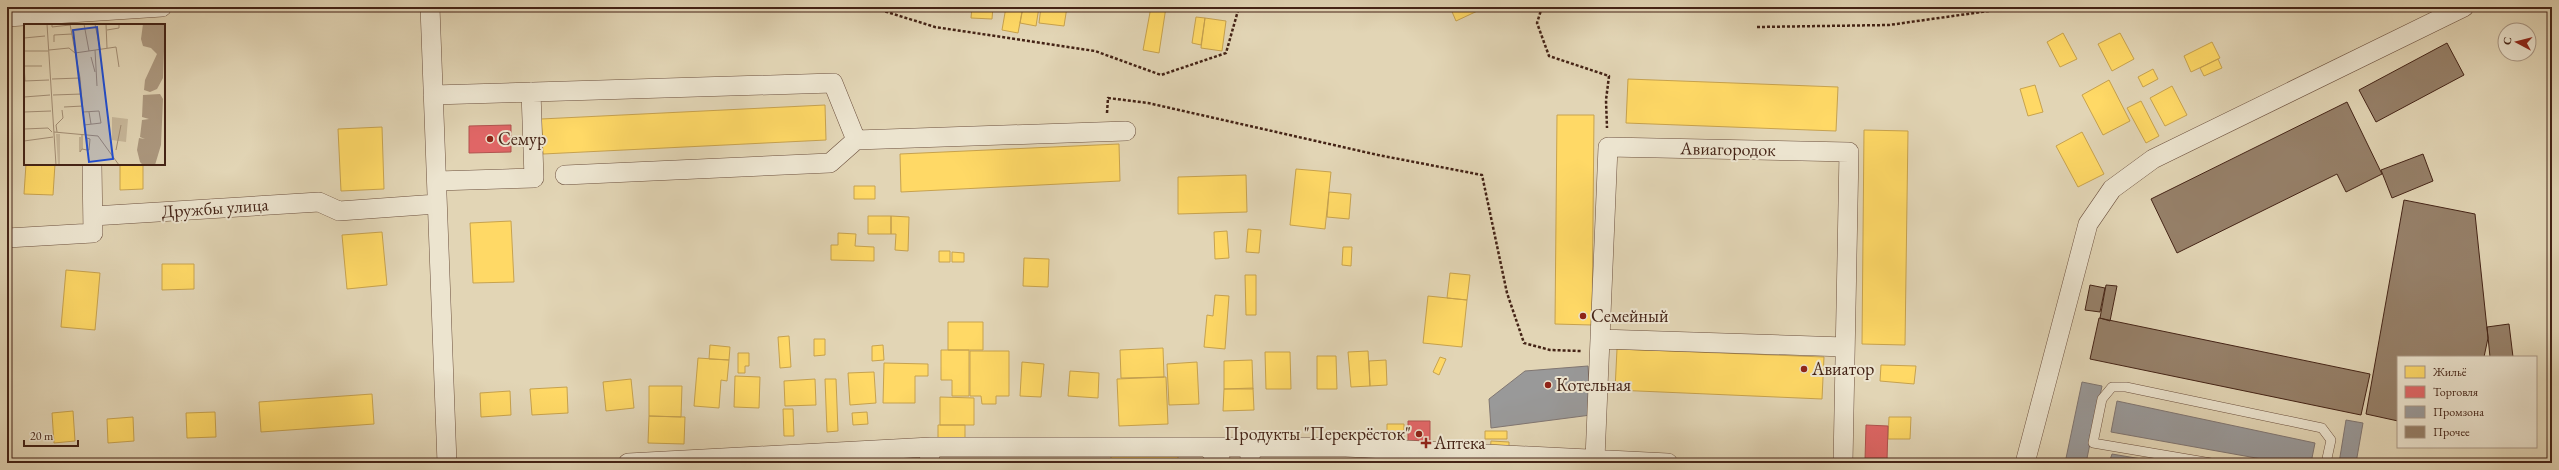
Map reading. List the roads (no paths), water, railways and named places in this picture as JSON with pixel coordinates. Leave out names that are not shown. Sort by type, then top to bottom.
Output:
[{"type":"street","points":[[7,17],[90,18],[162,7]]},
{"type":"street","points":[[430,7],[447,463]]},
{"type":"street","points":[[2025,463],[2088,224],[2112,189],[2153,159],[2464,7]]},
{"type":"street","points":[[433,96],[833,83],[856,140]]},
{"type":"street","points":[[437,182],[534,178],[531,92]]},
{"type":"street","points":[[565,175],[830,163],[856,140],[1126,131]]},
{"type":"street","name":"Авиагородок","points":[[1600,345],[1608,147],[1849,152],[1843,463]]},
{"type":"street","points":[[7,238],[93,233],[92,165]]},
{"type":"street","name":"Дружбы улица","points":[[93,216],[319,202],[338,211],[438,204]]},
{"type":"street","points":[[1595,460],[1600,345],[1845,347]]},
{"type":"street","points":[[628,463],[1207,447],[1251,455],[1346,448],[1467,458],[1668,463]]},
{"type":"street","points":[[1207,447],[1222,463]]},
{"type":"lane","points":[[2211,463],[2093,443],[2102,398],[2112,387],[2126,387],[2322,428],[2331,440],[2326,463]]},
{"type":"place","name":"Семур","points":[[490,139]]},
{"type":"place","name":"Семейный","points":[[1583,316]]},
{"type":"place","name":"Авиатор","points":[[1804,369]]},
{"type":"place","name":"Котельная","points":[[1548,385]]},
{"type":"place","name":"Продукты \"Перекрёсток\"","points":[[1419,434]]},
{"type":"place","name":"Аптека","points":[[1426,443]]}]
